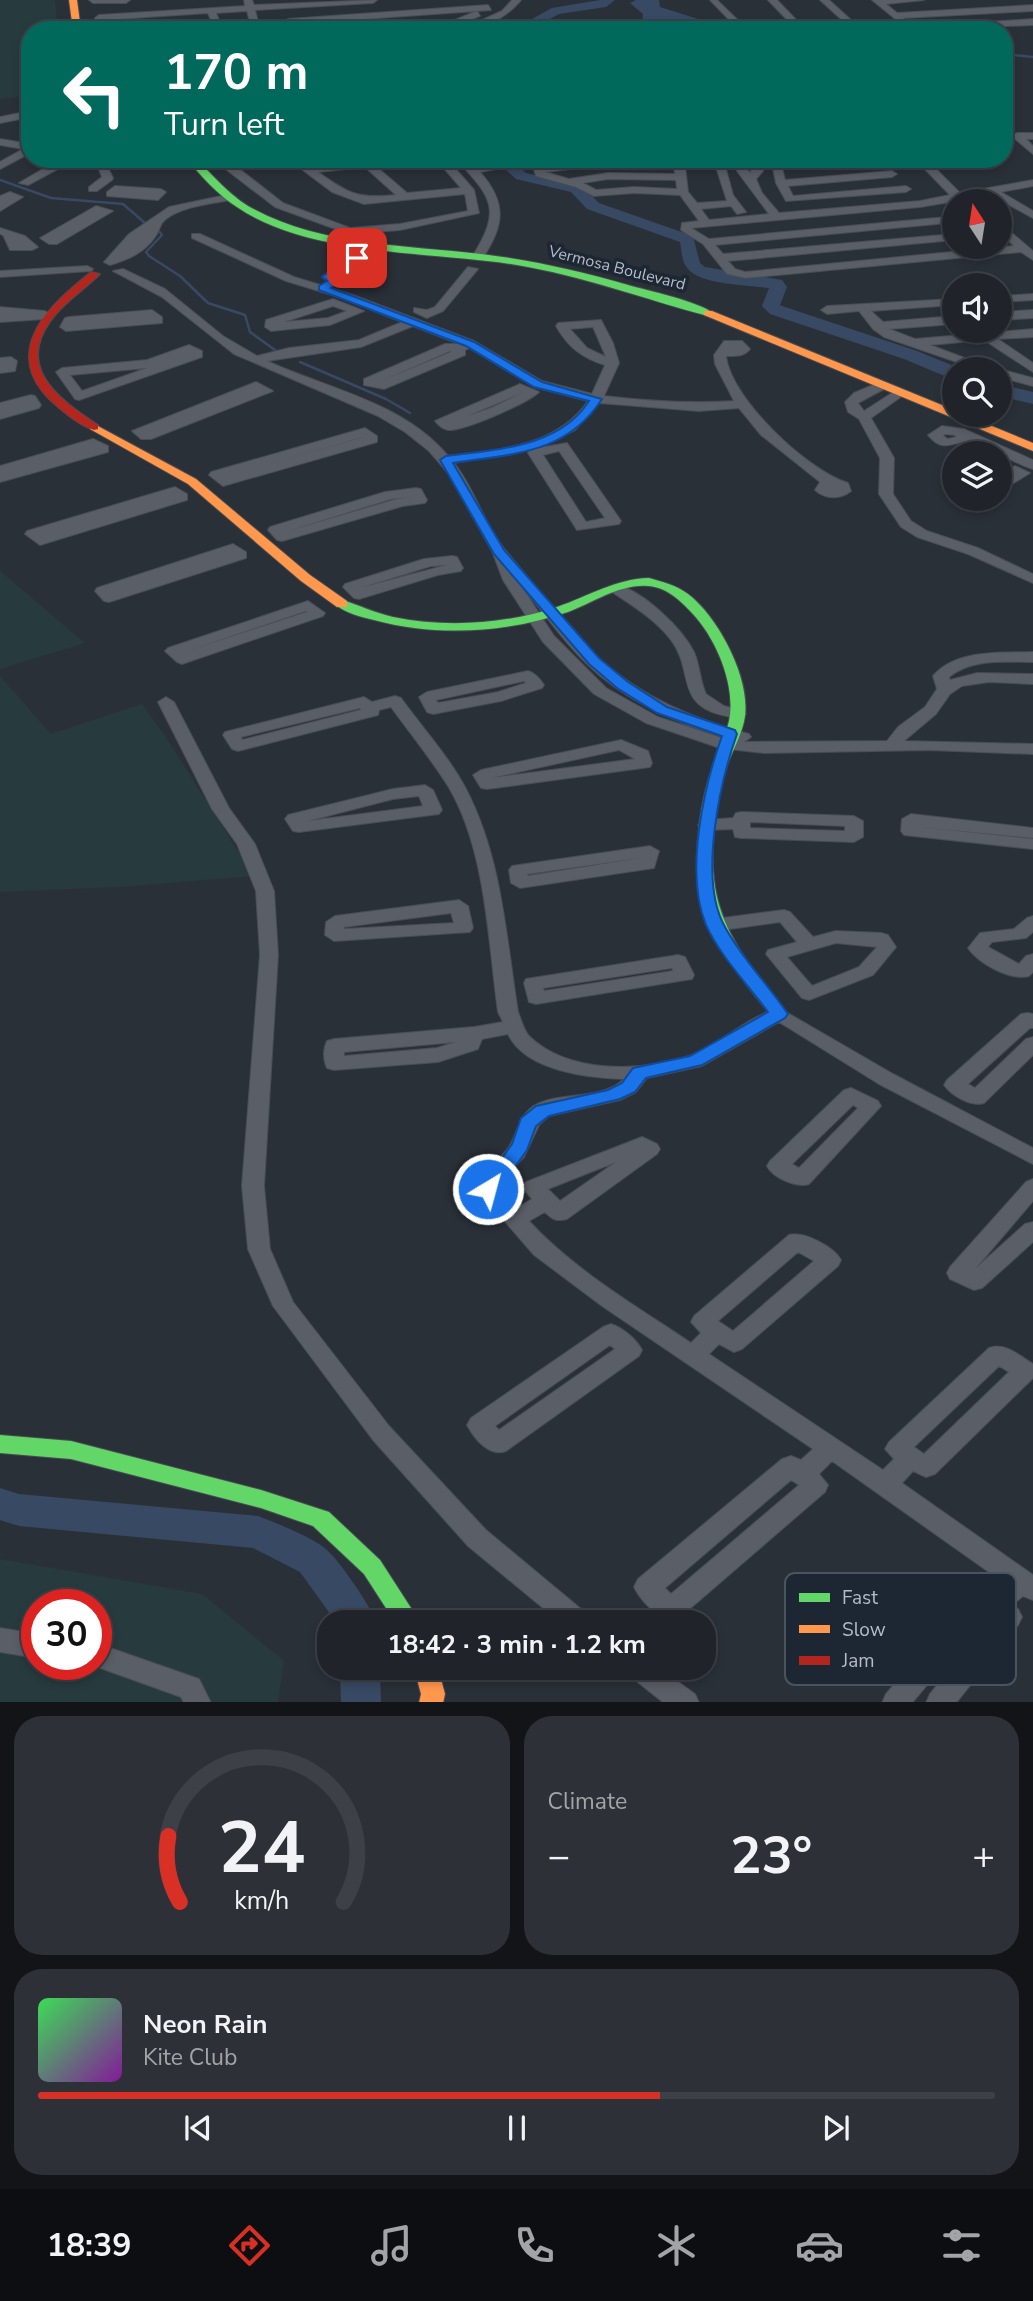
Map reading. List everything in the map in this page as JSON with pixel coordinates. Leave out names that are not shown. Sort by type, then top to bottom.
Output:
[{"type":"street","points":[[73,0],[76,21]]},
{"type":"street","points":[[93,0],[126,0]]},
{"type":"street","points":[[99,21],[99,18],[211,10],[249,4],[373,0]]},
{"type":"street","points":[[460,21],[488,8],[496,0]]},
{"type":"street","points":[[486,21],[514,7],[517,0]]},
{"type":"street","points":[[716,0],[736,21]]},
{"type":"street","points":[[772,0],[793,21]]},
{"type":"street","points":[[824,0],[848,21]]},
{"type":"street","points":[[878,1],[920,0]]},
{"type":"street","points":[[878,1],[901,21]]},
{"type":"street","points":[[342,2],[351,21]]},
{"type":"street","points":[[249,4],[254,21]]},
{"type":"street","points":[[304,21],[488,8]]},
{"type":"street","points":[[895,16],[1033,8]]},
{"type":"street","points":[[211,10],[215,21]]},
{"type":"street","points":[[1013,23],[1033,22]]},
{"type":"street","points":[[0,114],[21,113]]},
{"type":"street","points":[[0,120],[21,114]]},
{"type":"street","points":[[1013,128],[1033,128]]},
{"type":"street","points":[[1033,136],[1017,136],[1033,151]]},
{"type":"street","points":[[0,142],[21,146]]},
{"type":"street","points":[[0,166],[21,153]]},
{"type":"street","points":[[103,168],[108,178],[93,189],[113,191]]},
{"type":"street","name":"Vermosa Boulevard","points":[[200,168],[244,208],[279,224],[328,239],[478,257],[572,272],[660,295],[720,317],[899,394],[1033,447]]},
{"type":"street","points":[[231,168],[279,205],[349,231],[363,232],[474,213],[469,190],[449,168]]},
{"type":"street","points":[[304,168],[336,190],[364,201],[469,190]]},
{"type":"street","points":[[307,170],[322,168]]},
{"type":"street","points":[[375,168],[405,197]]},
{"type":"street","points":[[478,257],[494,228],[497,211],[493,196],[473,170],[487,168]]},
{"type":"street","points":[[553,168],[539,170],[540,174],[594,193],[635,190],[682,192]]},
{"type":"street","points":[[679,168],[682,192],[706,223]]},
{"type":"street","points":[[692,207],[737,208],[725,187],[721,168]]},
{"type":"street","points":[[742,168],[751,179],[757,194],[777,217]]},
{"type":"street","points":[[751,179],[758,168]]},
{"type":"street","points":[[777,168],[790,199],[906,189]]},
{"type":"street","points":[[886,168],[920,204],[942,217]]},
{"type":"street","points":[[929,168],[949,189]]},
{"type":"street","points":[[781,183],[892,174]]},
{"type":"street","points":[[568,182],[608,176],[680,177]]},
{"type":"street","points":[[1009,189],[1031,185]]},
{"type":"street","points":[[0,200],[10,195],[18,197],[0,208]]},
{"type":"street","points":[[0,274],[91,271],[115,265],[147,241],[153,235],[159,220],[173,209],[231,197]]},
{"type":"street","points":[[942,202],[686,225],[685,229],[707,242],[731,272],[745,275],[942,254]]},
{"type":"street","points":[[1012,203],[1033,215]]},
{"type":"street","points":[[4,232],[30,243],[49,240],[53,242],[108,211],[96,209],[45,238],[49,240]]},
{"type":"street","points":[[707,242],[942,223]]},
{"type":"street","points":[[304,282],[290,270],[264,256],[205,233],[196,236],[290,279],[358,300],[470,344],[533,387]]},
{"type":"street","points":[[1012,237],[1033,257]]},
{"type":"street","points":[[720,258],[942,238]]},
{"type":"street","points":[[1012,248],[1023,248]]},
{"type":"street","points":[[246,260],[264,256]]},
{"type":"street","points":[[115,265],[167,295],[210,332],[238,351],[390,418],[421,438],[446,460],[499,551],[510,580],[548,639],[600,691],[652,720],[728,739],[813,748],[975,745],[1033,749]]},
{"type":"street","points":[[91,271],[43,320],[33,347],[35,378],[63,407],[199,486],[309,583],[336,598],[368,615],[398,623],[485,622],[553,613],[628,584],[661,583],[679,591],[719,642],[735,688],[738,714],[716,773],[707,825],[705,892],[715,925],[738,961],[779,1014],[886,1079],[951,1111],[1033,1157]]},
{"type":"street","points":[[323,288],[335,281]]},
{"type":"street","points":[[1012,298],[1033,297]]},
{"type":"street","points":[[344,306],[358,311],[330,321],[271,327],[270,323],[333,302],[344,306],[358,300]]},
{"type":"street","points":[[827,310],[942,303]]},
{"type":"street","points":[[862,308],[877,326],[888,334],[954,357]]},
{"type":"street","points":[[0,311],[21,312],[19,315]]},
{"type":"street","points":[[256,359],[361,343],[422,311]]},
{"type":"street","points":[[0,318],[16,318],[19,315],[67,324],[69,321],[152,314],[158,320],[66,327],[67,324]]},
{"type":"street","points":[[1012,315],[1033,314]]},
{"type":"street","points":[[877,326],[942,321]]},
{"type":"street","points":[[1012,335],[1032,334]]},
{"type":"street","points":[[911,342],[942,340]]},
{"type":"street","points":[[994,343],[1029,366],[1023,371],[1012,372]]},
{"type":"street","points":[[455,349],[461,352],[380,386],[368,382],[449,348],[455,349],[470,344]]},
{"type":"street","points":[[189,349],[198,354],[79,396],[69,384],[62,372],[149,363],[189,349]]},
{"type":"street","points":[[725,350],[720,355],[721,364],[743,404],[785,450],[830,483]]},
{"type":"street","points":[[4,365],[33,363]]},
{"type":"street","points":[[446,460],[544,446],[562,446],[614,521],[582,527],[535,453],[544,446],[572,429],[584,417],[613,363]]},
{"type":"street","points":[[1012,376],[1033,382]]},
{"type":"street","points":[[0,415],[35,405],[33,402],[47,392],[69,384]]},
{"type":"street","points":[[98,446],[141,433],[146,436],[267,391],[256,386],[138,430],[141,433]]},
{"type":"street","points":[[880,386],[851,402],[853,409],[864,417],[887,458],[886,494],[906,524],[922,534],[978,547],[1033,566]]},
{"type":"street","points":[[533,387],[533,392],[496,411],[449,426],[441,421],[486,405],[520,388],[533,387],[596,399],[699,407],[743,404]]},
{"type":"street","points":[[864,417],[899,394]]},
{"type":"street","points":[[0,407],[31,399],[33,402]]},
{"type":"street","points":[[365,432],[372,439],[223,482],[219,478],[216,475],[365,432]]},
{"type":"street","points":[[964,436],[1031,464]]},
{"type":"street","points":[[0,470],[93,443],[103,449],[0,478]]},
{"type":"street","points":[[1015,470],[1031,464]]},
{"type":"street","points":[[1012,469],[1023,473],[1012,480]]},
{"type":"street","points":[[178,493],[182,497],[40,541],[32,534],[175,491],[178,493],[219,478]]},
{"type":"street","points":[[416,492],[419,500],[402,502],[282,537],[279,534],[275,530],[390,495],[416,492]]},
{"type":"street","points":[[237,551],[242,555],[109,598],[102,591],[233,548],[237,551],[279,534]]},
{"type":"street","points":[[978,547],[1033,579]]},
{"type":"street","points":[[499,551],[594,661],[622,685],[662,710],[728,739]]},
{"type":"street","points":[[313,609],[355,591],[359,594],[436,571],[456,568],[452,559],[429,562],[350,587],[355,591]]},
{"type":"street","points":[[617,589],[671,629],[683,645],[690,662],[693,686],[699,698],[717,710],[738,714]]},
{"type":"street","points":[[308,605],[313,609],[318,612],[182,659],[173,651],[308,605]]},
{"type":"street","points":[[945,689],[941,676],[948,668],[989,659],[1033,657]]},
{"type":"street","points":[[528,676],[536,685],[500,696],[433,709],[430,703],[427,697],[528,676]]},
{"type":"street","points":[[893,746],[903,728],[930,712],[945,689],[963,681],[1033,679]]},
{"type":"street","points":[[368,708],[395,701],[459,791],[485,857],[508,1012],[520,1039],[554,1062],[591,1071],[640,1073],[695,1061],[779,1014]]},
{"type":"street","points":[[166,702],[221,809],[246,844],[265,891],[269,955],[253,1186],[259,1250],[284,1306],[381,1433],[477,1538],[564,1610]]},
{"type":"street","points":[[364,702],[368,708],[372,712],[238,746],[231,735],[364,702]]},
{"type":"street","points":[[402,709],[430,703]]},
{"type":"street","points":[[621,745],[642,754],[644,762],[487,784],[484,779],[481,775],[621,745]]},
{"type":"street","points":[[429,799],[459,791],[484,779]]},
{"type":"street","points":[[425,790],[429,799],[433,810],[299,827],[294,819],[393,794],[425,790]]},
{"type":"street","points":[[742,817],[854,821],[854,837],[741,833],[741,823],[742,817]]},
{"type":"street","points":[[1033,833],[911,819],[910,831],[1033,844]]},
{"type":"street","points":[[707,825],[741,823]]},
{"type":"street","points":[[650,851],[648,864],[520,883],[519,877],[518,870],[650,851]]},
{"type":"street","points":[[489,883],[519,877]]},
{"type":"street","points":[[459,906],[461,915],[464,928],[334,935],[335,922],[459,906]]},
{"type":"street","points":[[461,915],[494,912]]},
{"type":"street","points":[[715,925],[784,916],[808,943]]},
{"type":"street","points":[[1033,922],[1019,934],[988,937],[977,948],[995,961],[1022,972],[1033,960]]},
{"type":"street","points":[[836,937],[881,939],[887,947],[866,971],[809,995],[775,954],[808,943],[836,937]]},
{"type":"street","points":[[678,961],[685,975],[536,998],[535,990],[533,983],[678,961]]},
{"type":"street","points":[[505,992],[535,990]]},
{"type":"street","points":[[1033,1022],[1028,1019],[954,1085],[977,1098],[1033,1044]]},
{"type":"street","points":[[474,1034],[471,1044],[438,1055],[334,1063],[334,1046],[474,1034],[514,1027]]},
{"type":"street","points":[[640,1073],[629,1087],[613,1095],[543,1110],[533,1116],[521,1146],[489,1179],[488,1189],[542,1249],[641,1322],[886,1484],[1009,1573]]},
{"type":"street","points":[[861,1100],[886,1079]]},
{"type":"street","points":[[951,1111],[966,1092]]},
{"type":"street","points":[[642,1144],[650,1149],[559,1213],[548,1200],[533,1187],[642,1144]]},
{"type":"street","points":[[1033,1187],[958,1273],[974,1282],[1033,1230]]},
{"type":"street","points":[[515,1219],[548,1200]]},
{"type":"street","points":[[797,1241],[830,1260],[734,1343],[717,1332],[702,1322],[797,1241]]},
{"type":"street","points":[[620,1340],[641,1322]]},
{"type":"street","points":[[692,1356],[717,1332]]},
{"type":"street","points":[[611,1333],[620,1340],[631,1350],[498,1444],[479,1425],[611,1333]]},
{"type":"street","points":[[997,1354],[1025,1371],[926,1467],[911,1458],[897,1449],[997,1354]]},
{"type":"street","points":[[0,1444],[71,1450],[261,1500],[321,1519],[372,1567],[400,1610]]},
{"type":"street","points":[[802,1475],[831,1447]]},
{"type":"street","points":[[886,1484],[911,1458]]},
{"type":"street","points":[[791,1466],[802,1475],[816,1485],[670,1610],[647,1587],[791,1466]]},
{"type":"street","points":[[0,1640],[21,1643]]},
{"type":"street","points":[[112,1661],[190,1688],[197,1702]]},
{"type":"street","points":[[429,1680],[433,1694],[431,1702]]},
{"type":"street","points":[[655,1680],[685,1702]]},
{"type":"street","points":[[896,1702],[910,1685]]},
{"type":"street","points":[[940,1702],[954,1685]]},
{"type":"green space","points":[[0,0],[55,0],[57,21],[21,21],[21,96],[0,99]]},
{"type":"green space","points":[[0,571],[85,643],[0,669]]},
{"type":"green space","points":[[0,676],[51,734],[142,704],[254,876],[118,887],[0,892]]},
{"type":"green space","points":[[0,1559],[202,1594],[284,1661],[278,1702],[0,1702]]},
{"type":"water","points":[[636,0],[659,0],[660,7],[704,21],[642,21],[643,14],[630,3]]},
{"type":"waterway","points":[[536,21],[556,11],[602,4],[609,0]]},
{"type":"waterway","points":[[1013,55],[1033,57]]},
{"type":"waterway","points":[[512,168],[521,176],[576,188],[593,206],[687,239],[692,263],[708,274],[776,284],[778,287],[771,306],[776,310],[942,368]]},
{"type":"waterway","points":[[0,180],[51,198],[123,204],[145,223]]},
{"type":"waterway","points":[[158,230],[162,235],[146,252],[149,256],[180,276],[208,303],[245,315],[250,332],[279,353]]},
{"type":"waterway","points":[[300,362],[386,399],[410,413]]},
{"type":"waterway","points":[[1012,393],[1033,398]]},
{"type":"waterway","points":[[0,1504],[19,1510],[258,1532],[313,1560],[349,1610]]},
{"type":"waterway","points":[[360,1680],[361,1702]]},
{"type":"traffic: fast","points":[[200,168],[224,193],[246,209],[278,224],[311,234],[379,246],[518,262],[614,284],[708,313]]},
{"type":"traffic: fast","points":[[342,604],[393,621],[452,627],[482,626],[539,617],[616,587],[638,582],[667,587],[684,597],[700,613],[724,652],[737,694],[736,721],[716,777],[708,818],[705,859],[712,909],[731,950],[779,1014]]},
{"type":"traffic: fast","points":[[0,1444],[71,1450],[261,1499],[321,1519],[372,1567],[400,1610]]},
{"type":"traffic: slow","points":[[73,0],[76,21]]},
{"type":"traffic: slow","points":[[708,313],[1033,447]]},
{"type":"traffic: slow","points":[[94,427],[165,465],[205,491],[289,564],[342,604]]},
{"type":"traffic: slow","points":[[429,1680],[433,1694],[431,1702]]},
{"type":"traffic: jam","points":[[709,0],[727,0]]},
{"type":"traffic: jam","points":[[94,427],[65,408],[45,389],[35,371],[32,352],[38,333],[50,314],[95,274]]},
{"type":"route","points":[[357,258],[328,277],[335,281],[323,288],[470,344],[538,384],[596,399],[572,429],[558,437],[518,449],[446,460],[499,551],[527,580],[594,661],[622,685],[662,710],[730,734],[716,773],[708,819],[705,892],[715,925],[755,985],[779,1014],[695,1061],[640,1073],[629,1087],[613,1095],[543,1110],[533,1116],[521,1146],[489,1179],[488,1189]]}]
